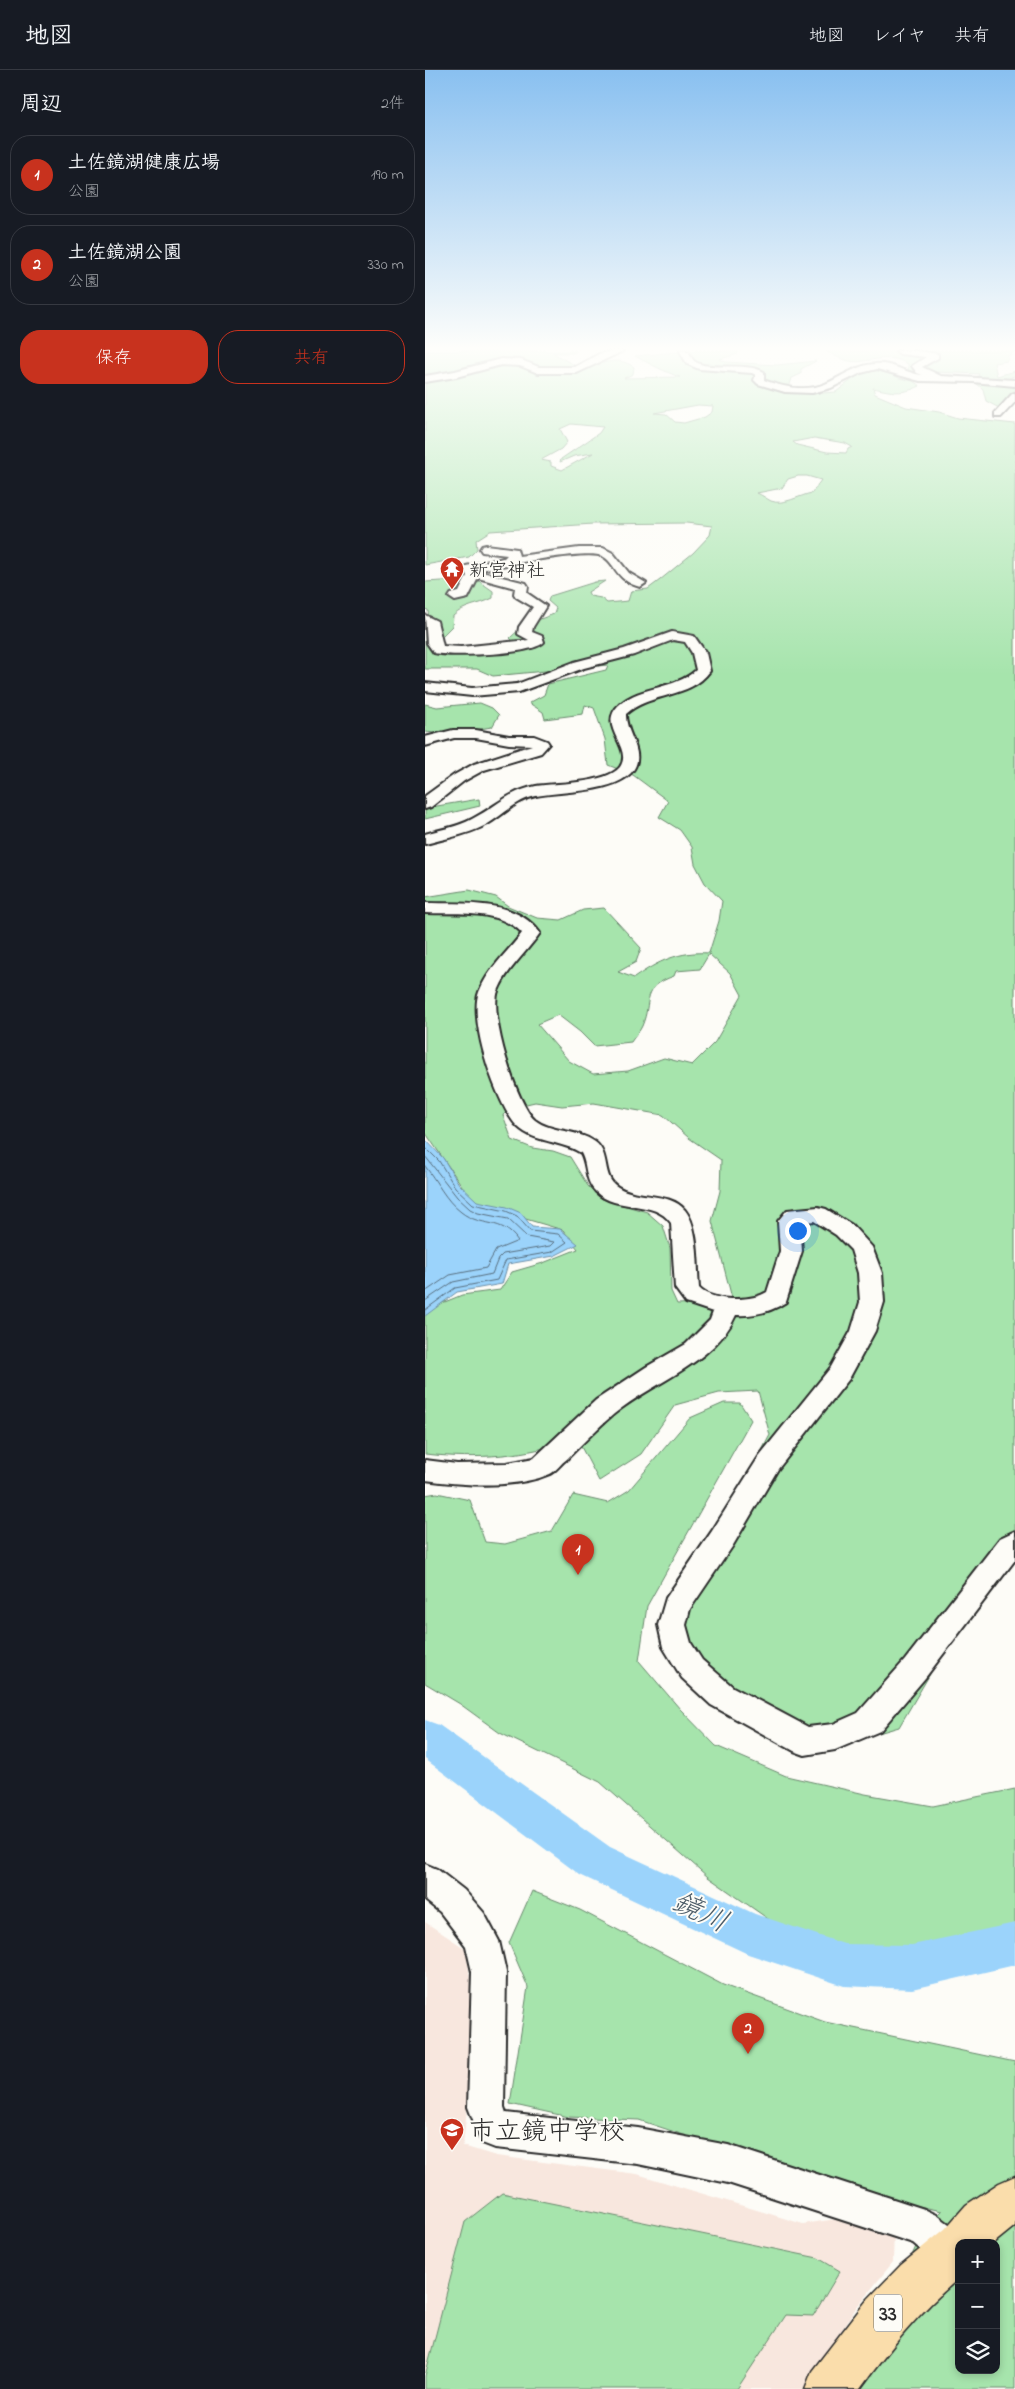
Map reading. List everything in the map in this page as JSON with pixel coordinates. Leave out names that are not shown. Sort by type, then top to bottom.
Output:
[{"type":"main road","name":"33","points":[[967,2239],[983,2222],[1015,2199]]},
{"type":"main road","name":"33","points":[[830,2389],[884,2317],[918,2282],[955,2250]]},
{"type":"street","points":[[486,549],[513,552],[513,556],[507,563]]},
{"type":"street","points":[[425,619],[430,621],[438,631],[439,650],[522,646],[537,642],[537,639],[525,634],[526,627],[540,606],[520,594],[522,586],[474,574],[471,573],[470,569],[579,552],[601,551],[608,555],[631,580],[640,584]]},
{"type":"street","points":[[455,597],[463,595],[474,574]]},
{"type":"street","points":[[425,687],[472,692],[519,688],[579,665],[629,652],[672,636],[689,639],[699,653],[703,671],[697,678],[683,687],[633,700],[623,708],[618,717],[619,728],[628,746],[629,762],[627,769],[619,775],[601,782],[520,795],[503,803],[481,821],[468,827],[425,839]]},
{"type":"street","points":[[425,742],[453,734],[476,734],[509,740],[534,740],[542,744],[536,750],[479,767],[459,778],[425,804]]},
{"type":"street","points":[[425,908],[509,915],[525,924],[531,933],[507,960],[494,980],[488,992],[486,1015],[497,1056],[514,1106],[525,1122],[537,1130],[589,1148],[594,1156],[595,1174],[600,1184],[610,1192],[669,1208],[679,1216],[687,1288],[693,1296],[701,1300],[728,1306],[749,1308],[764,1304],[778,1296],[791,1251],[789,1221],[795,1215],[818,1214],[844,1230],[861,1247],[870,1273],[872,1302],[863,1331],[840,1373],[769,1462],[722,1539],[677,1606],[672,1625],[678,1647],[692,1669],[722,1696],[805,1741],[835,1737],[869,1722],[915,1669],[1015,1542]]},
{"type":"street","points":[[425,1470],[457,1474],[507,1473],[542,1466],[605,1407],[655,1373],[695,1350],[721,1324],[728,1306]]},
{"type":"street","points":[[425,1880],[452,1901],[472,1924],[482,1941],[489,1972],[486,2107],[495,2130],[638,2146],[727,2164],[924,2228],[955,2245]]},
{"type":"shaded area","name":"市立鏡中学校","points":[[425,1922],[466,1949],[476,2024],[463,2146],[496,2156],[637,2174],[803,2224],[863,2215],[894,2232],[893,2262],[856,2308],[804,2389],[425,2389]]},
{"type":"green space","points":[[425,459],[542,459],[541,460],[551,462],[551,466],[562,470],[582,459],[1015,459],[1015,1558],[937,1635],[930,1674],[899,1727],[834,1746],[767,1738],[712,1701],[679,1652],[683,1599],[770,1435],[758,1391],[719,1393],[675,1405],[641,1454],[599,1481],[577,1439],[558,1445],[502,1455],[465,1457],[425,1454],[425,1310],[462,1295],[500,1290],[512,1272],[543,1263],[578,1249],[563,1230],[468,1202],[462,1186],[425,1132],[425,897],[469,890],[496,897],[508,906],[537,918],[561,920],[583,910],[604,908],[641,948],[636,962],[618,972],[634,978],[669,958],[688,954],[709,953],[719,921],[722,901],[705,883],[695,864],[692,847],[680,830],[659,817],[668,801],[633,775],[608,765],[605,739],[594,708],[585,705],[583,714],[545,719],[543,712],[529,703],[544,695],[548,684],[606,670],[608,665],[493,676],[477,669],[425,669],[425,623],[429,621],[428,610],[425,609],[425,582],[476,579],[493,591],[493,598],[467,607],[453,616],[452,626],[440,638],[443,650],[478,656],[518,652],[516,644],[510,638],[524,625],[554,614],[556,608],[548,601],[550,596],[595,582],[605,581],[588,592],[590,596],[601,598],[607,603],[628,601],[631,591],[648,589],[693,553],[710,535],[712,526],[686,523],[593,524],[490,531],[476,540],[477,549],[469,557],[425,565]],"holes":[[[807,476],[821,480],[812,493],[786,501],[771,501],[757,493],[782,488],[788,479]],[[709,954],[730,973],[742,995],[715,1042],[692,1065],[664,1058],[628,1071],[593,1074],[569,1061],[537,1024],[558,1015],[594,1046],[631,1042],[642,1026],[649,996],[656,985],[674,976],[676,971],[700,969]],[[535,1102],[562,1106],[594,1103],[663,1115],[689,1138],[721,1160],[720,1191],[712,1221],[733,1302],[677,1304],[671,1291],[670,1248],[663,1226],[647,1212],[602,1199],[588,1186],[570,1157],[553,1151],[532,1148],[512,1140],[503,1115],[513,1107]]]},
{"type":"green space","points":[[480,703],[492,708],[499,715],[492,727],[446,734],[425,732],[425,704],[437,707]]},
{"type":"green space","points":[[479,799],[480,806],[425,819],[425,808]]},
{"type":"green space","points":[[724,1403],[740,1403],[751,1420],[647,1606],[639,1661],[680,1709],[716,1746],[786,1776],[865,1794],[933,1806],[1015,1789],[1015,1943],[941,1964],[881,1965],[774,1923],[708,1877],[600,1782],[500,1733],[460,1704],[425,1683],[425,1495],[437,1493],[470,1500],[485,1542],[505,1544],[552,1531],[573,1495],[608,1503],[629,1490],[690,1418]]},
{"type":"green space","points":[[532,1891],[580,1910],[723,1985],[825,2022],[1015,2062],[1015,2389],[836,2389],[873,2345],[924,2228],[942,2211],[857,2193],[639,2120],[569,2117],[510,2104],[528,1987],[509,1943]]},
{"type":"green space","points":[[502,2193],[818,2258],[840,2271],[813,2316],[786,2315],[737,2389],[425,2389],[425,2376],[465,2222]]},
{"type":"water","points":[[425,1139],[443,1158],[459,1184],[477,1201],[507,1207],[521,1213],[532,1227],[560,1229],[578,1244],[554,1256],[508,1264],[502,1284],[457,1292],[425,1316]]},
{"type":"waterway","name":"鏡川","points":[[425,1737],[595,1861],[748,1933],[844,1965],[912,1967],[1015,1944]]},
{"type":"place","name":"新宮神社","points":[[452,590]]},
{"type":"place","name":"土佐鏡湖健康広場","points":[[578,1575]]},
{"type":"place","name":"土佐鏡湖公園","points":[[748,2054]]},
{"type":"place","name":"市立鏡中学校","points":[[452,2151]]}]
